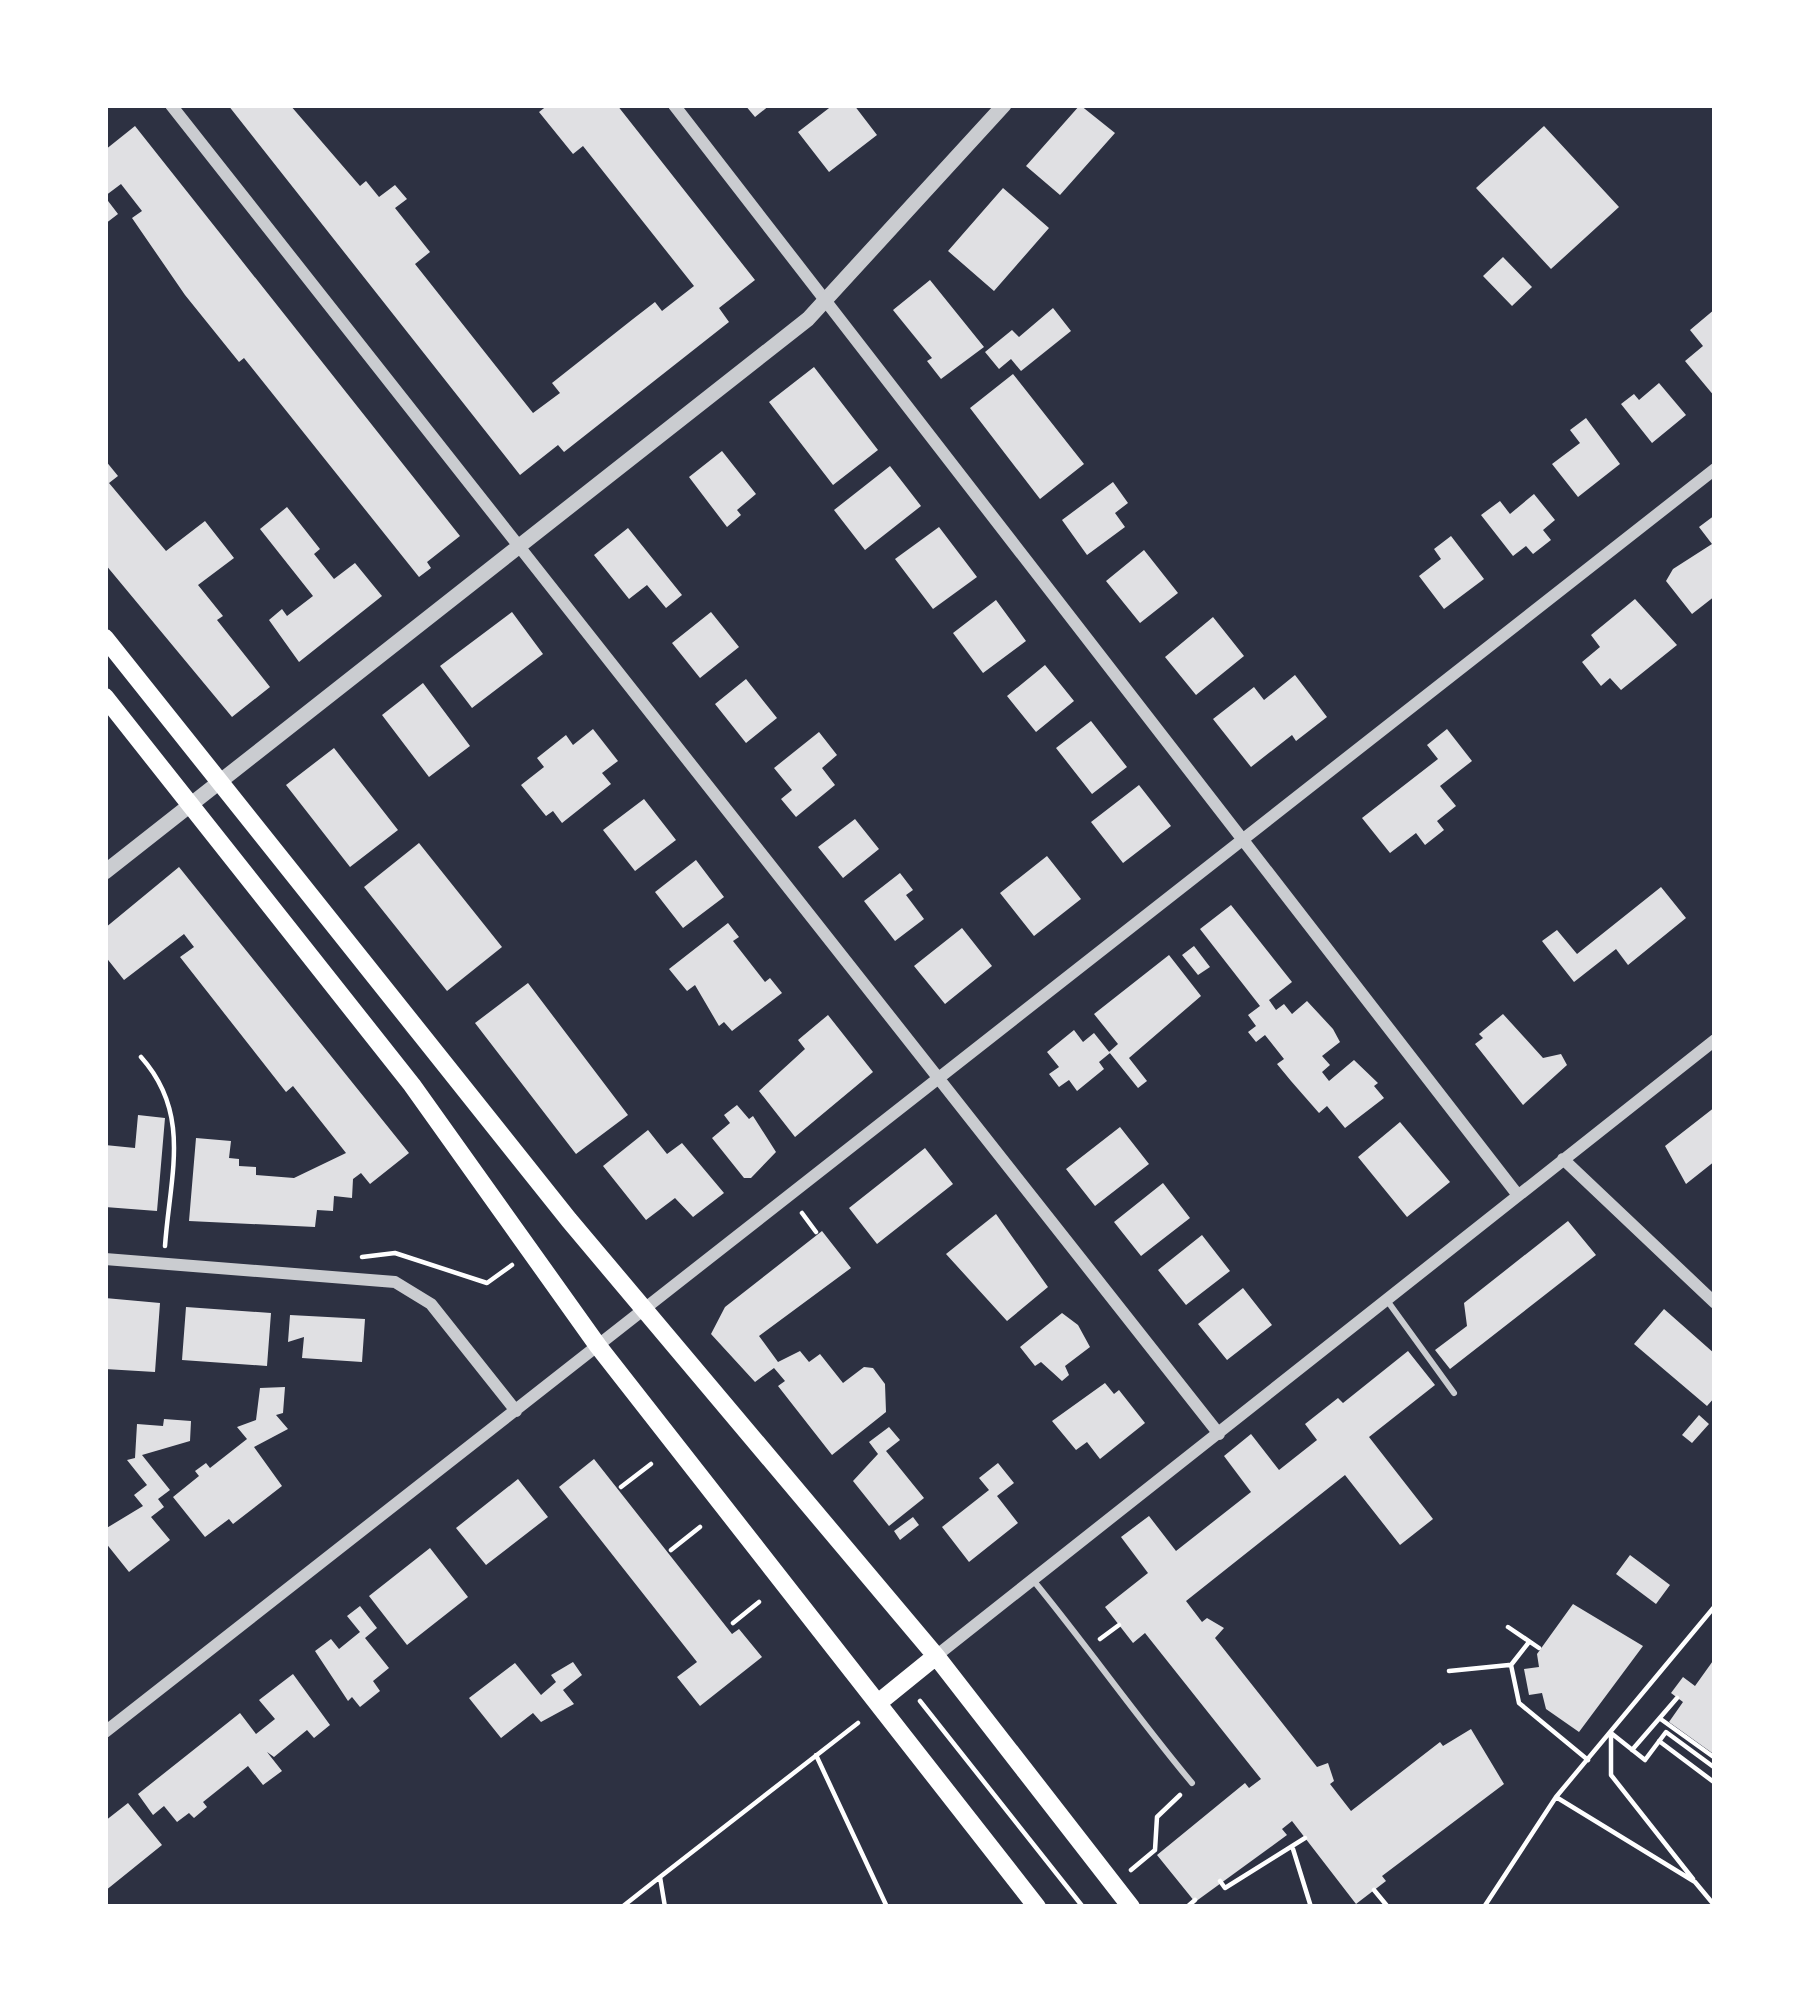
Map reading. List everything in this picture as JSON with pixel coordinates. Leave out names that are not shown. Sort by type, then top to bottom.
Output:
[{"type":"main road","points":[[105,638],[645,1310],[936,1656],[1131,1907]]},
{"type":"main road","points":[[105,698],[412,1085],[598,1346],[1037,1907]]},
{"type":"main road","points":[[878,1703],[936,1656]]},
{"type":"street","points":[[171,105],[1219,1434]]},
{"type":"street","points":[[674,105],[1517,1194]]},
{"type":"street","points":[[105,872],[828,299],[1004,105]]},
{"type":"street","points":[[105,1732],[1715,469]]},
{"type":"street","points":[[936,1656],[1715,1040]]},
{"type":"street","points":[[1563,1159],[1715,1303]]},
{"type":"street","points":[[105,1259],[378,1279],[414,1291],[431,1304],[516,1411]]},
{"type":"lane","points":[[1386,1299],[1454,1393]]},
{"type":"lane","points":[[1033,1580],[1089,1648],[1104,1678],[1192,1783]]},
{"type":"path","points":[[141,1057],[166,1089],[175,1114],[163,1264]]},
{"type":"path","points":[[811,1226],[817,1232]]},
{"type":"path","points":[[319,1275],[370,1253],[395,1253],[487,1283],[512,1265]]},
{"type":"path","points":[[621,1487],[651,1464]]},
{"type":"path","points":[[670,1550],[699,1521]]},
{"type":"path","points":[[733,1623],[759,1602]]},
{"type":"path","points":[[1484,1907],[1556,1797],[1715,1606]]},
{"type":"path","points":[[1089,1648],[1119,1625]]},
{"type":"path","points":[[1508,1627],[1539,1648]]},
{"type":"path","points":[[1449,1671],[1511,1665],[1529,1642]]},
{"type":"path","points":[[1511,1665],[1519,1703],[1588,1760]]},
{"type":"path","points":[[1632,1750],[1677,1698]]},
{"type":"path","points":[[920,1700],[1083,1907]]},
{"type":"path","points":[[1661,1720],[1715,1758]]},
{"type":"path","points":[[622,1907],[858,1723]]},
{"type":"path","points":[[1611,1732],[1646,1760],[1666,1732],[1715,1768]]},
{"type":"path","points":[[1611,1732],[1612,1775],[1715,1906]]},
{"type":"path","points":[[1659,1741],[1715,1784]]},
{"type":"path","points":[[816,1755],[887,1907]]},
{"type":"path","points":[[1131,1870],[1155,1850],[1157,1817],[1192,1783]]},
{"type":"path","points":[[1556,1797],[1695,1882]]},
{"type":"path","points":[[1220,1880],[1225,1888],[1305,1838]]},
{"type":"path","points":[[1293,1847],[1311,1907]]},
{"type":"path","points":[[660,1877],[665,1907]]},
{"type":"path","points":[[1374,1890],[1388,1907]]},
{"type":"path","points":[[1187,1907],[1195,1900]]},
{"type":"building","points":[[228,105],[290,105],[360,186],[366,181],[379,197],[395,185],[407,199],[395,208],[430,252],[415,264],[533,413],[560,393],[552,383],[633,319],[655,302],[662,311],[694,286],[583,146],[573,154],[539,112],[548,105],[617,105],[755,280],[719,308],[729,322],[564,452],[558,445],[520,475]]},
{"type":"building","points":[[745,105],[770,105],[755,117]]},
{"type":"building","points":[[833,105],[854,105],[877,135],[829,172],[798,132]]},
{"type":"building","points":[[1080,105],[1115,133],[1060,195],[1026,166]]},
{"type":"building","points":[[135,126],[460,536],[427,562],[431,568],[419,577],[244,358],[239,362],[185,295],[132,218],[142,211],[121,184],[105,196],[105,150]]},
{"type":"building","points":[[1544,126],[1619,207],[1551,269],[1476,188]]},
{"type":"building","points":[[1003,188],[1049,228],[994,291],[948,251]]},
{"type":"building","points":[[105,197],[118,214],[105,224]]},
{"type":"building","points":[[1503,257],[1532,287],[1512,306],[1483,276]]},
{"type":"building","points":[[930,280],[984,347],[941,379],[927,361],[932,358],[893,310]]},
{"type":"building","points":[[1053,308],[1071,331],[1021,371],[1011,359],[999,369],[985,352],[1012,330],[1019,337]]},
{"type":"building","points":[[1715,309],[1715,397],[1685,361],[1703,346],[1690,330]]},
{"type":"building","points":[[814,367],[878,450],[833,485],[769,402]]},
{"type":"building","points":[[1013,374],[1084,464],[1040,499],[970,408]]},
{"type":"building","points":[[1659,383],[1686,415],[1652,443],[1621,404],[1634,394],[1639,400]]},
{"type":"building","points":[[1586,418],[1620,464],[1578,497],[1552,464],[1580,443],[1570,430]]},
{"type":"building","points":[[722,451],[756,494],[737,510],[741,515],[727,527],[689,477]]},
{"type":"building","points":[[105,460],[118,476],[109,483],[166,551],[205,521],[234,558],[198,585],[223,616],[217,620],[270,687],[232,717],[105,564]]},
{"type":"building","points":[[890,466],[921,506],[865,550],[834,510]]},
{"type":"building","points":[[1113,482],[1128,503],[1115,513],[1125,527],[1087,555],[1062,520]]},
{"type":"building","points":[[1534,494],[1555,520],[1543,530],[1551,540],[1533,554],[1526,546],[1513,556],[1481,515],[1500,501],[1510,514]]},
{"type":"building","points":[[287,507],[320,549],[314,554],[334,579],[355,563],[382,596],[299,662],[269,620],[282,609],[287,616],[313,596],[260,529]]},
{"type":"building","points":[[1715,515],[1715,596],[1692,614],[1666,581],[1673,569],[1712,544],[1699,527]]},
{"type":"building","points":[[939,527],[977,577],[933,609],[895,559]]},
{"type":"building","points":[[628,528],[682,595],[666,608],[647,585],[629,599],[594,555]]},
{"type":"building","points":[[1451,536],[1484,579],[1444,609],[1419,576],[1441,559],[1434,549]]},
{"type":"building","points":[[1144,550],[1178,593],[1140,623],[1106,581]]},
{"type":"building","points":[[1635,599],[1677,645],[1621,690],[1610,678],[1601,686],[1582,662],[1600,647],[1591,635]]},
{"type":"building","points":[[996,600],[1026,641],[983,673],[953,633]]},
{"type":"building","points":[[512,612],[543,654],[472,708],[440,666]]},
{"type":"building","points":[[711,612],[739,647],[700,678],[672,643]]},
{"type":"building","points":[[1213,617],[1244,656],[1196,695],[1165,657]]},
{"type":"building","points":[[1045,665],[1074,701],[1036,732],[1007,696]]},
{"type":"building","points":[[1295,675],[1327,717],[1296,741],[1292,735],[1251,767],[1213,719],[1254,687],[1264,700]]},
{"type":"building","points":[[746,679],[777,718],[746,743],[715,704]]},
{"type":"building","points":[[423,683],[470,746],[429,777],[382,715]]},
{"type":"building","points":[[1091,721],[1127,767],[1092,794],[1056,748]]},
{"type":"building","points":[[593,729],[618,761],[602,773],[611,784],[562,823],[553,811],[546,816],[521,785],[544,767],[537,758],[566,735],[573,745]]},
{"type":"building","points":[[1447,729],[1472,761],[1440,786],[1456,806],[1437,821],[1444,830],[1425,845],[1416,833],[1390,853],[1362,818],[1438,759],[1427,745]]},
{"type":"building","points":[[819,732],[837,755],[822,768],[835,785],[796,817],[781,799],[792,790],[774,768]]},
{"type":"building","points":[[334,748],[398,830],[350,867],[286,785]]},
{"type":"building","points":[[1139,785],[1171,826],[1123,863],[1091,822]]},
{"type":"building","points":[[644,799],[676,840],[635,871],[603,830]]},
{"type":"building","points":[[855,819],[879,849],[843,878],[818,847]]},
{"type":"building","points":[[419,843],[502,947],[447,991],[364,887]]},
{"type":"building","points":[[1047,856],[1081,899],[1034,936],[1000,893]]},
{"type":"building","points":[[696,860],[724,897],[683,928],[655,892]]},
{"type":"building","points":[[179,867],[409,1153],[370,1184],[361,1173],[353,1179],[352,1198],[334,1196],[333,1211],[317,1210],[315,1227],[189,1221],[196,1138],[231,1141],[229,1158],[239,1159],[239,1166],[256,1167],[256,1175],[294,1178],[346,1153],[293,1086],[286,1092],[180,957],[194,947],[184,934],[124,980],[105,956],[105,928]]},
{"type":"building","points":[[900,873],[913,890],[906,895],[924,919],[895,941],[864,901]]},
{"type":"building","points":[[1661,887],[1686,918],[1628,965],[1616,949],[1574,982],[1542,941],[1557,930],[1577,954]]},
{"type":"building","points":[[1231,905],[1292,982],[1269,1000],[1276,1010],[1284,1004],[1292,1014],[1307,1001],[1333,1029],[1340,1042],[1322,1056],[1330,1065],[1322,1072],[1329,1081],[1354,1060],[1378,1083],[1374,1086],[1384,1098],[1345,1128],[1327,1106],[1319,1113],[1291,1081],[1277,1064],[1284,1059],[1265,1035],[1256,1042],[1248,1032],[1256,1026],[1248,1015],[1260,1006],[1200,929]]},
{"type":"building","points":[[728,923],[739,937],[733,941],[765,982],[770,978],[782,993],[732,1031],[724,1022],[719,1026],[695,985],[687,991],[669,969]]},
{"type":"building","points":[[962,928],[992,966],[945,1004],[914,966]]},
{"type":"building","points":[[1194,946],[1210,967],[1198,975],[1182,955]]},
{"type":"building","points":[[1169,955],[1201,996],[1129,1058],[1147,1081],[1138,1088],[1109,1052],[1118,1044],[1094,1014]]},
{"type":"building","points":[[528,983],[628,1115],[576,1154],[475,1023]]},
{"type":"building","points":[[1503,1014],[1543,1058],[1561,1054],[1567,1065],[1523,1105],[1475,1044],[1483,1038],[1479,1034]]},
{"type":"building","points":[[828,1015],[873,1072],[795,1137],[759,1091],[805,1049],[798,1040]]},
{"type":"building","points":[[1074,1030],[1083,1042],[1094,1033],[1110,1053],[1099,1062],[1104,1069],[1077,1091],[1069,1080],[1059,1087],[1049,1074],[1059,1067],[1047,1052]]},
{"type":"building","points":[[737,1105],[749,1119],[753,1116],[776,1152],[751,1178],[744,1178],[712,1138],[730,1123],[724,1115]]},
{"type":"building","points":[[1715,1107],[1715,1161],[1686,1184],[1665,1146]]},
{"type":"building","points":[[138,1115],[165,1118],[157,1211],[105,1207],[105,1145],[135,1148]]},
{"type":"building","points":[[1400,1122],[1450,1182],[1407,1217],[1358,1157]]},
{"type":"building","points":[[1120,1127],[1149,1164],[1095,1206],[1066,1169]]},
{"type":"building","points":[[648,1130],[667,1154],[682,1143],[724,1193],[693,1217],[675,1198],[646,1220],[603,1166]]},
{"type":"building","points":[[925,1148],[953,1184],[877,1244],[849,1208]]},
{"type":"building","points":[[1163,1183],[1190,1218],[1141,1256],[1114,1222]]},
{"type":"building","points":[[996,1214],[1048,1287],[1007,1321],[946,1254]]},
{"type":"building","points":[[1568,1221],[1596,1255],[1450,1369],[1435,1350],[1467,1326],[1464,1303]]},
{"type":"building","points":[[822,1231],[851,1268],[759,1336],[778,1362],[800,1351],[809,1362],[820,1354],[843,1383],[864,1367],[873,1368],[885,1384],[886,1412],[832,1455],[778,1386],[785,1381],[774,1368],[755,1382],[711,1334],[725,1307]]},
{"type":"building","points":[[1202,1235],[1230,1271],[1186,1305],[1158,1270]]},
{"type":"building","points":[[1243,1288],[1272,1325],[1227,1360],[1198,1324]]},
{"type":"building","points":[[105,1298],[160,1303],[155,1372],[105,1369]]},
{"type":"building","points":[[186,1307],[271,1313],[267,1366],[182,1360]]},
{"type":"building","points":[[1664,1309],[1715,1354],[1715,1397],[1707,1406],[1634,1344]]},
{"type":"building","points":[[1062,1313],[1078,1325],[1090,1347],[1065,1366],[1069,1375],[1062,1381],[1041,1362],[1035,1366],[1020,1347]]},
{"type":"building","points":[[290,1315],[365,1319],[362,1362],[302,1358],[304,1337],[288,1342]]},
{"type":"building","points":[[1408,1351],[1435,1385],[1369,1437],[1433,1519],[1400,1545],[1345,1475],[1186,1601],[1202,1622],[1207,1618],[1224,1628],[1215,1638],[1317,1767],[1328,1763],[1334,1781],[1330,1784],[1351,1811],[1440,1742],[1443,1746],[1471,1729],[1504,1784],[1382,1876],[1386,1881],[1356,1904],[1292,1821],[1282,1829],[1287,1835],[1195,1902],[1157,1855],[1245,1783],[1249,1788],[1261,1779],[1145,1633],[1133,1643],[1105,1607],[1148,1573],[1121,1537],[1149,1516],[1176,1551],[1251,1492],[1224,1456],[1251,1434],[1279,1470],[1317,1440],[1305,1424],[1338,1398],[1343,1403]]},
{"type":"building","points":[[1105,1383],[1114,1394],[1119,1390],[1145,1423],[1100,1459],[1087,1442],[1076,1450],[1052,1421]]},
{"type":"building","points":[[285,1387],[283,1413],[276,1415],[288,1429],[254,1447],[282,1486],[233,1524],[229,1519],[205,1537],[173,1497],[199,1476],[195,1471],[206,1463],[210,1468],[247,1439],[237,1427],[256,1420],[260,1388]]},
{"type":"building","points":[[1699,1415],[1709,1424],[1692,1443],[1682,1435]]},
{"type":"building","points":[[164,1419],[191,1421],[190,1441],[142,1455],[170,1490],[158,1499],[164,1507],[151,1517],[170,1540],[129,1572],[105,1542],[105,1529],[143,1506],[134,1495],[147,1485],[127,1460],[135,1458],[137,1424],[163,1426]]},
{"type":"building","points":[[889,1427],[900,1440],[886,1451],[924,1498],[889,1526],[853,1481],[878,1454],[869,1442]]},
{"type":"building","points":[[594,1459],[732,1634],[739,1629],[762,1657],[700,1706],[677,1677],[697,1662],[559,1487]]},
{"type":"building","points":[[998,1463],[1014,1483],[997,1496],[1018,1523],[969,1562],[942,1527],[989,1490],[979,1478]]},
{"type":"building","points":[[518,1479],[548,1517],[486,1565],[456,1528]]},
{"type":"building","points":[[913,1517],[919,1525],[900,1540],[894,1531]]},
{"type":"building","points":[[430,1548],[468,1597],[407,1645],[369,1596]]},
{"type":"building","points":[[1630,1555],[1670,1585],[1656,1604],[1616,1574]]},
{"type":"building","points":[[1573,1604],[1643,1646],[1579,1732],[1546,1709],[1542,1693],[1529,1695],[1524,1669],[1539,1667],[1537,1654]]},
{"type":"building","points":[[360,1606],[377,1628],[365,1638],[389,1668],[373,1681],[380,1691],[360,1707],[352,1697],[348,1701],[315,1651],[331,1639],[339,1649],[360,1632],[347,1616]]},
{"type":"building","points":[[1715,1658],[1715,1755],[1669,1722],[1683,1702],[1671,1693],[1683,1677],[1695,1686]]},
{"type":"building","points":[[573,1662],[582,1675],[563,1690],[574,1704],[541,1722],[533,1713],[501,1738],[469,1698],[515,1663],[541,1695],[556,1682],[551,1675]]},
{"type":"building","points":[[293,1674],[330,1725],[314,1738],[307,1730],[274,1757],[267,1752],[282,1771],[263,1785],[248,1766],[203,1802],[207,1807],[194,1818],[189,1813],[177,1822],[164,1806],[153,1815],[138,1794],[240,1713],[256,1734],[275,1719],[259,1700]]},
{"type":"building","points":[[128,1803],[162,1845],[105,1891],[105,1821]]}]
